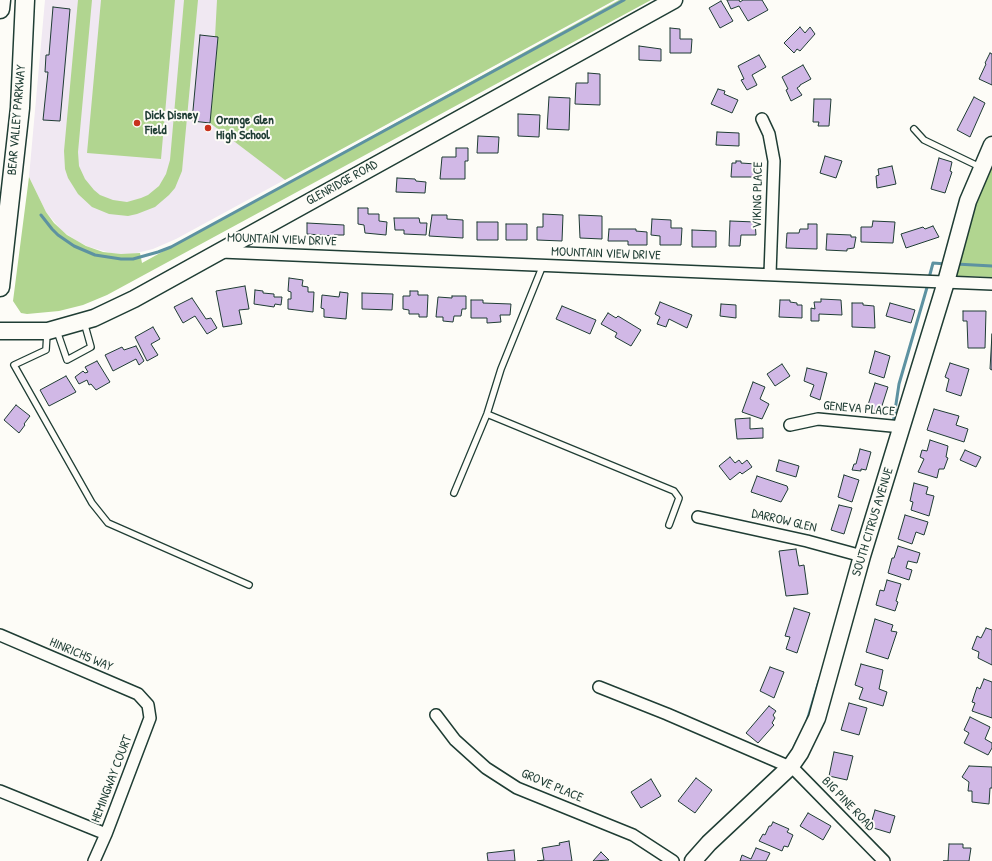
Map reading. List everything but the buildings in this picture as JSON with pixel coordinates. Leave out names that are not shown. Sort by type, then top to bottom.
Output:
[{"type":"main road","points":[[0,9],[1,0]]},
{"type":"main road","name":"BEAR VALLEY PARKWAY","points":[[0,287],[20,108],[26,0]]},
{"type":"street","name":"GLENRIDGE ROAD","points":[[0,331],[52,330],[94,318],[134,299],[674,0]]},
{"type":"street","name":"VIKING PLACE","points":[[762,119],[769,134],[774,161],[770,274]]},
{"type":"street","name":"SOUTH CITRUS AVENUE","points":[[693,861],[709,843],[791,767],[800,753],[817,718],[862,556],[946,282],[968,201],[992,145]]},
{"type":"street","name":"MOUNTAIN VIEW DRIVE","points":[[219,252],[992,284]]},
{"type":"street","name":"GENEVA PLACE","points":[[790,425],[818,419],[902,427]]},
{"type":"street","name":"DARROW GLEN","points":[[698,517],[808,540],[862,556]]},
{"type":"street","name":"HINRICHS WAY","points":[[0,635],[138,694],[148,705]]},
{"type":"street","points":[[599,687],[791,767]]},
{"type":"street","name":"HEMINGWAY COURT","points":[[94,861],[106,834],[150,718],[148,705]]},
{"type":"street","name":"GROVE PLACE","points":[[436,715],[455,740],[486,768],[517,788],[633,835],[673,861]]},
{"type":"street","name":"BIG PINE ROAD","points":[[791,767],[884,861]]},
{"type":"street","points":[[0,791],[106,834]]},
{"type":"lane","points":[[914,129],[924,140],[982,168]]},
{"type":"lane","points":[[454,493],[487,414],[501,369],[543,265]]},
{"type":"lane","points":[[52,330],[67,360],[91,347],[84,321]]},
{"type":"lane","points":[[52,330],[46,350],[14,365],[92,503],[108,523],[249,585]]},
{"type":"lane","points":[[487,414],[674,491],[679,498],[668,525]]},
{"type":"shaded area","name":"Orange Glen High School","points":[[45,0],[615,0],[176,239],[153,249],[133,254],[121,254],[89,247],[62,231],[46,212],[29,177]]},
{"type":"green space","points":[[78,0],[92,0],[78,152],[79,166],[85,179],[100,195],[113,200],[127,202],[148,195],[159,186],[166,174],[170,160],[184,0],[198,0],[182,171],[175,188],[169,195],[155,207],[137,214],[128,216],[109,214],[92,207],[78,194],[68,178],[65,169],[64,151]]},
{"type":"green space","points":[[101,0],[175,0],[161,159],[87,153]]},
{"type":"green space","points":[[217,0],[615,0],[285,180],[210,123],[218,37],[215,37]]},
{"type":"green space","points":[[619,0],[651,0],[107,295],[83,305],[59,311],[27,314],[21,313],[13,301],[29,177],[46,212],[54,223],[67,235],[86,246],[103,252],[121,254],[140,253],[142,263]]},
{"type":"green space","points":[[992,156],[992,277],[955,276],[973,203]]},
{"type":"waterway","points":[[41,215],[58,235],[74,246],[95,255],[121,259],[133,259],[158,252],[171,247],[624,0]]},
{"type":"waterway","points":[[929,278],[933,263],[946,264]]},
{"type":"waterway","points":[[956,264],[992,266]]},
{"type":"waterway","points":[[893,424],[899,384],[928,284]]},
{"type":"waterway","points":[[807,721],[819,681]]},
{"type":"waterway","points":[[792,752],[797,741]]},
{"type":"waterway","points":[[757,787],[781,765]]},
{"type":"place","name":"Dick Disney Field","points":[[137,123]]},
{"type":"place","name":"Orange Glen High School","points":[[208,128]]}]
